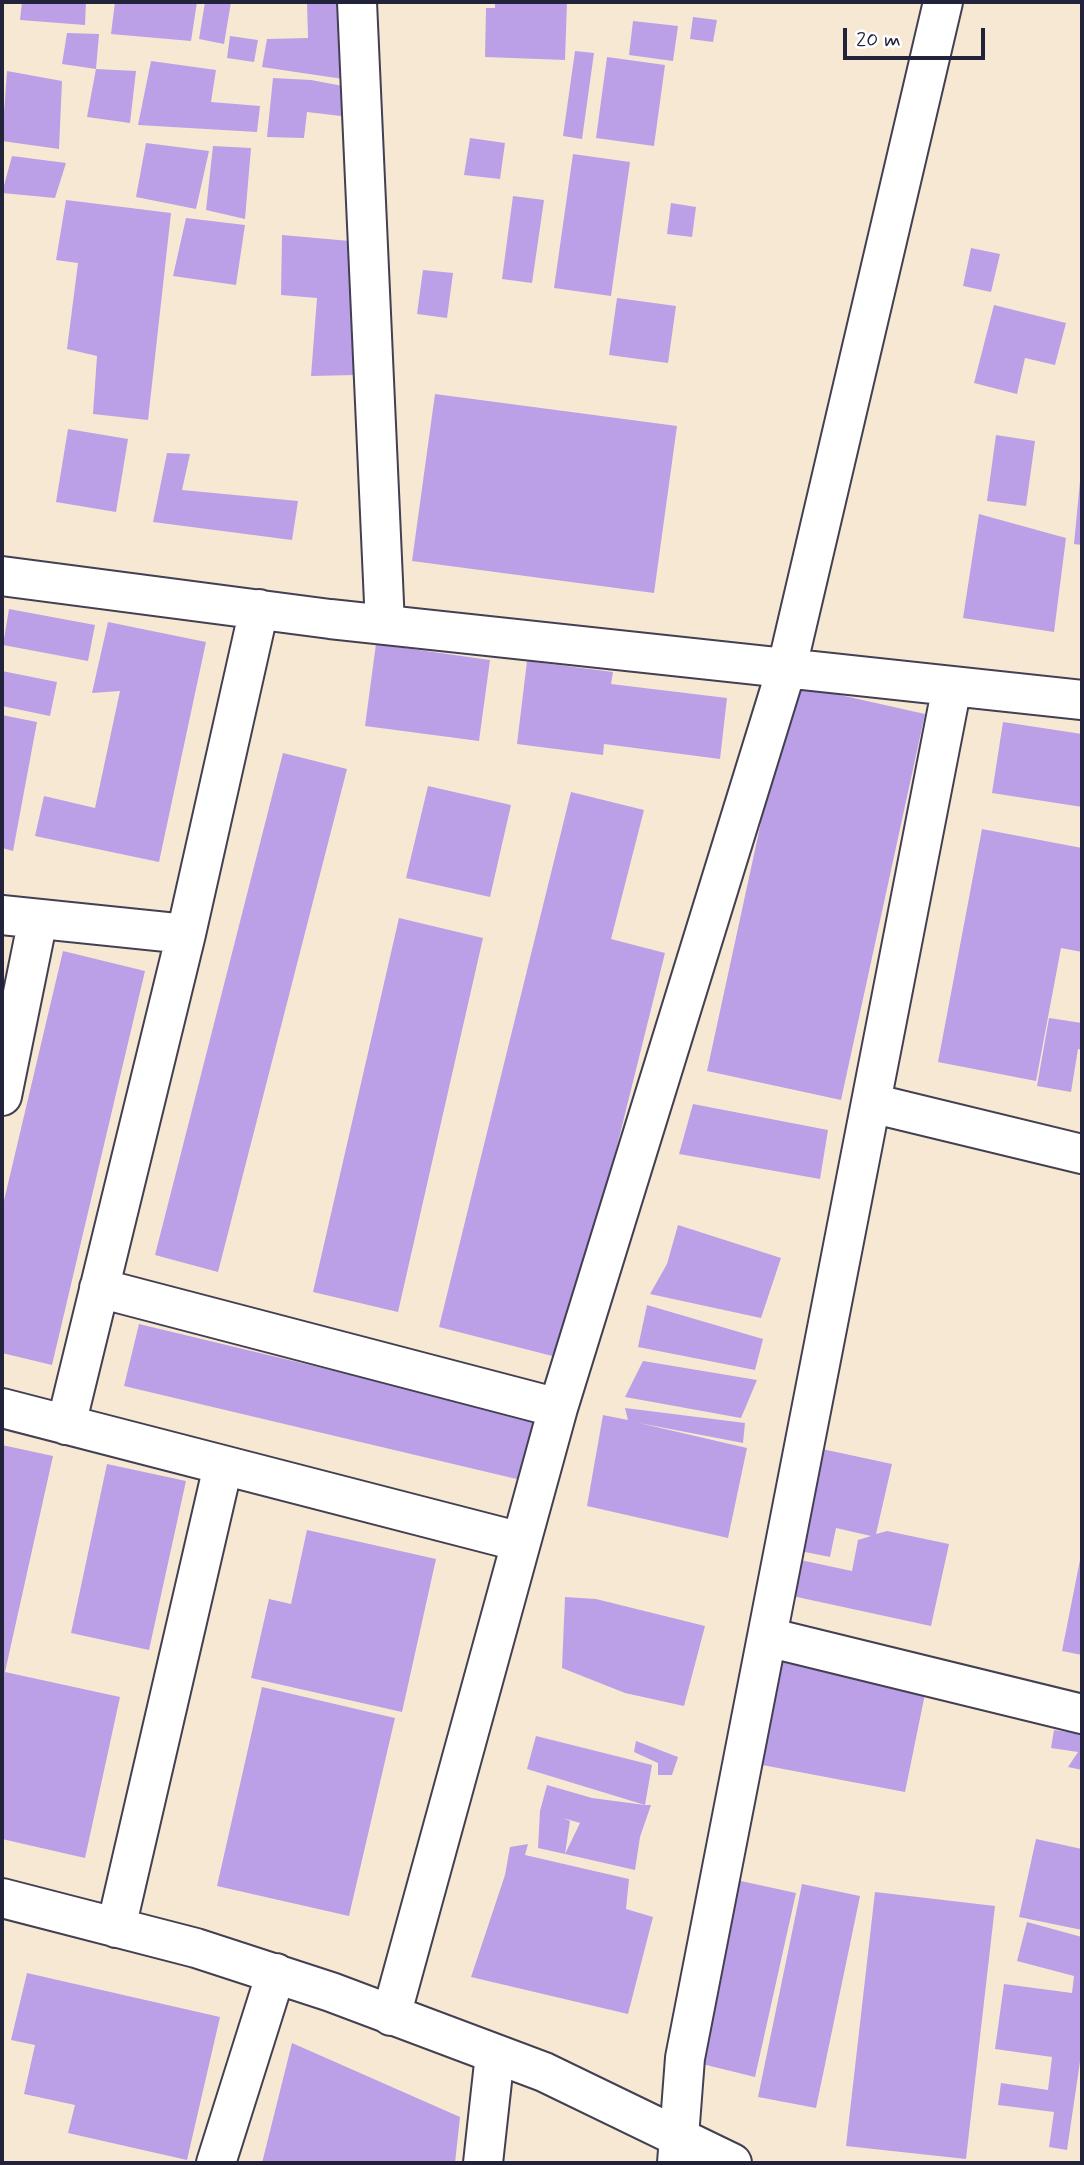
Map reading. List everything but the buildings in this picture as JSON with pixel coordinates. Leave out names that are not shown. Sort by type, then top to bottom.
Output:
[{"type":"street","points":[[357,2],[385,625]]},
{"type":"street","points":[[391,2015],[558,1408],[787,667],[943,2]]},
{"type":"street","points":[[2,576],[385,625],[1082,700]]},
{"type":"street","points":[[66,1425],[186,934],[259,610]]},
{"type":"street","points":[[678,2151],[685,2058],[952,686]]},
{"type":"street","points":[[2,1096],[20,917],[186,934]]},
{"type":"street","points":[[871,1103],[1082,1154]]},
{"type":"street","points":[[100,1288],[558,1408]]},
{"type":"street","points":[[2,1408],[521,1542]]},
{"type":"street","points":[[116,1928],[223,1466]]},
{"type":"street","points":[[767,1637],[1082,1714]]},
{"type":"street","points":[[2,1900],[196,1948],[276,1973],[544,2072],[593,2094],[678,2151],[732,2163]]},
{"type":"street","points":[[216,2163],[276,1973]]},
{"type":"street","points":[[483,2163],[495,2054]]}]
